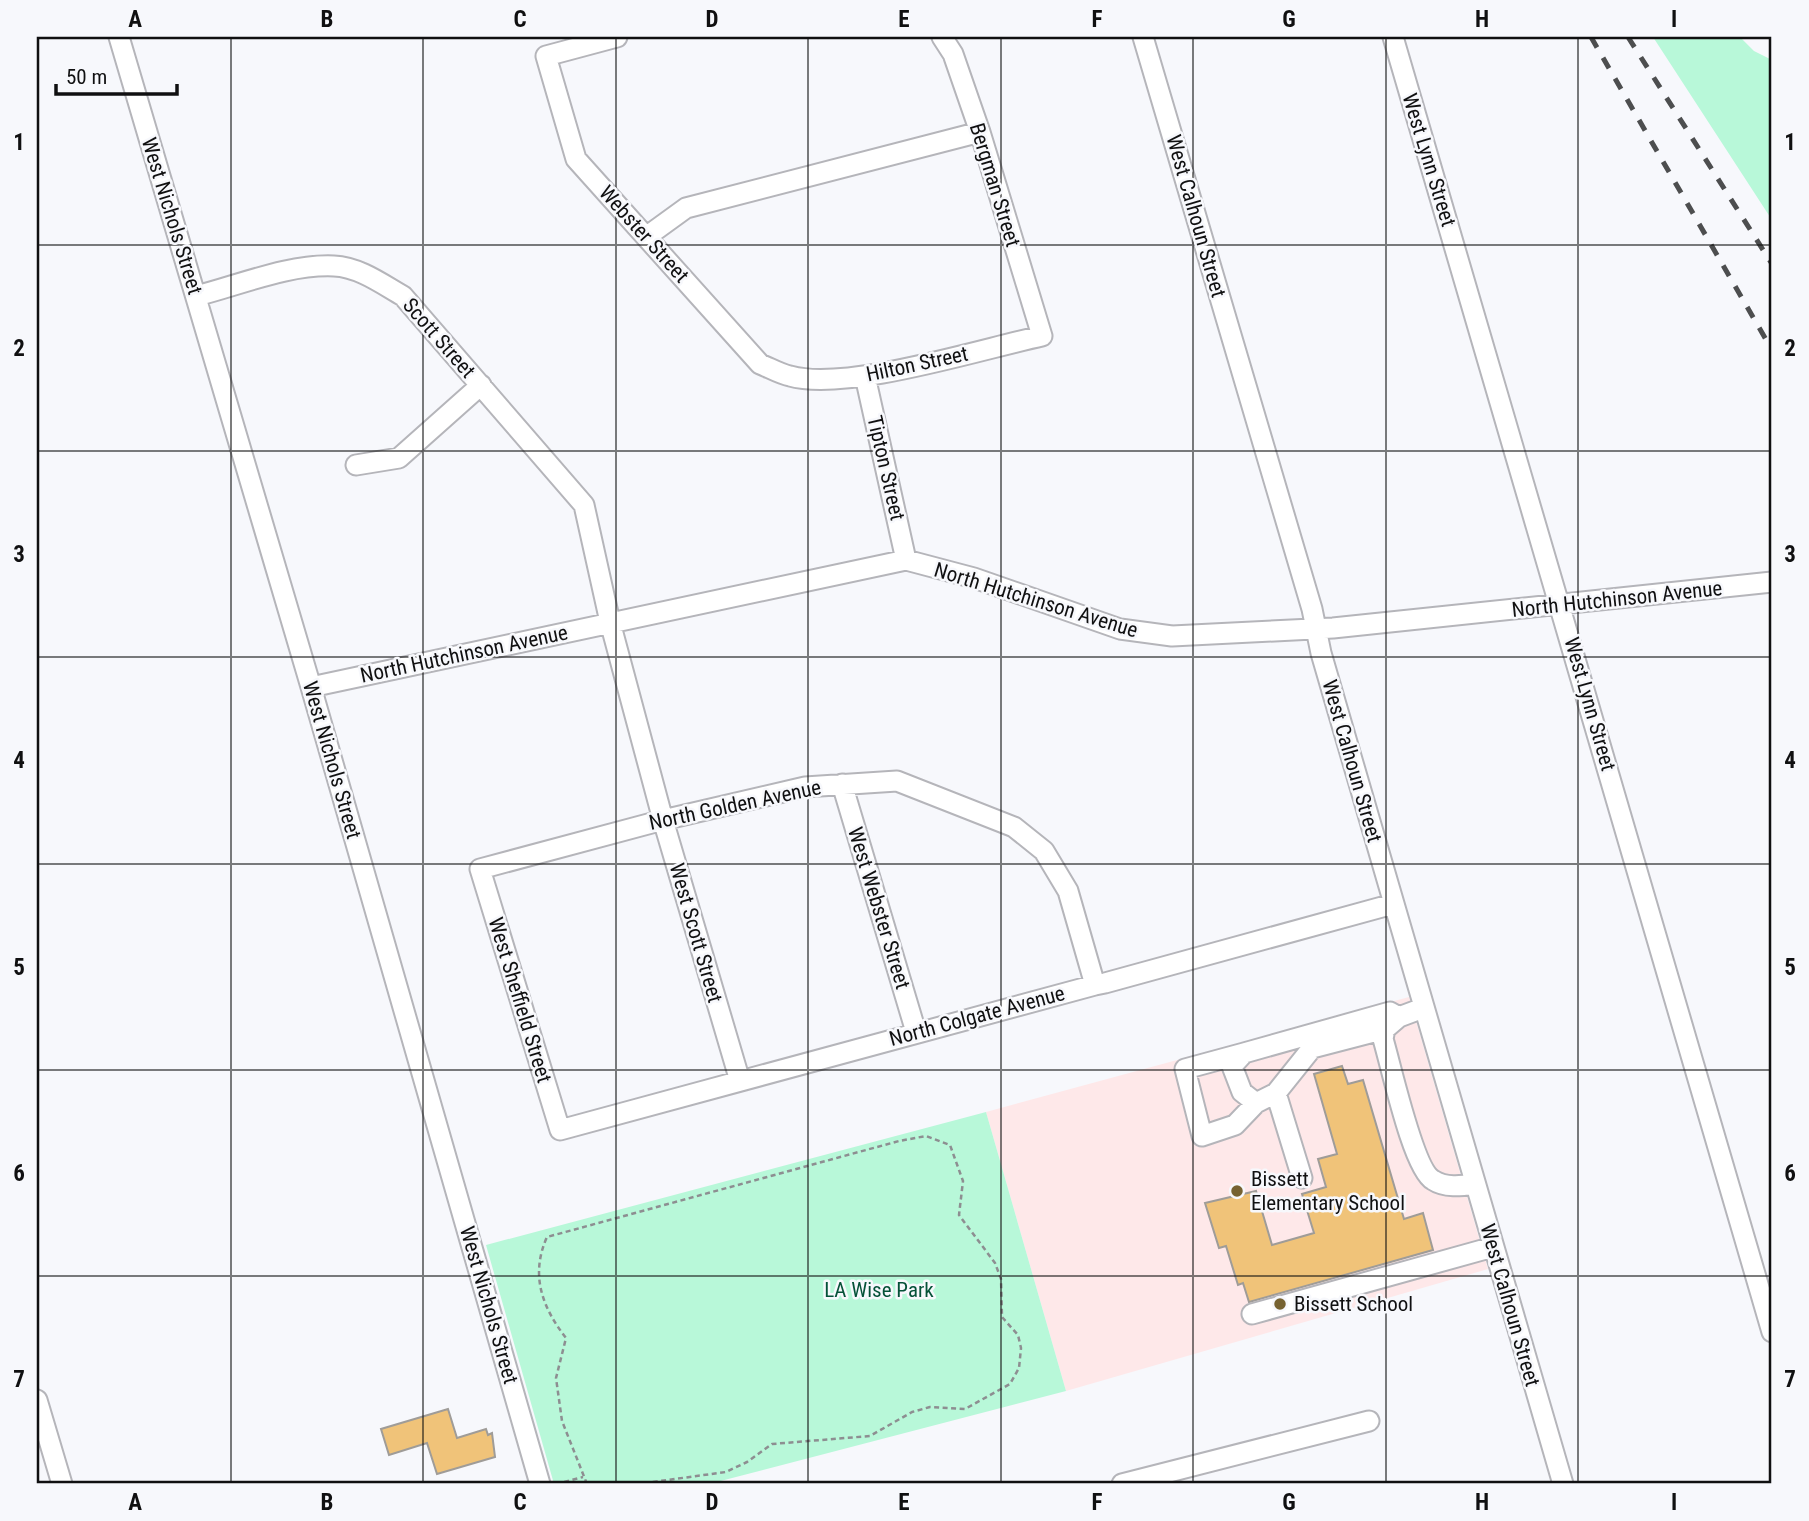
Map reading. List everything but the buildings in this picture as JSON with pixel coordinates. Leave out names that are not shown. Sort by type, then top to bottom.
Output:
[{"type":"street","name":"West Nichols Street","points":[[119,37],[311,687],[540,1484]]},
{"type":"street","name":"Webster Street","points":[[617,37],[546,56],[576,159],[760,364],[791,377]]},
{"type":"street","name":"Bergman Street","points":[[942,37],[953,54],[1042,336]]},
{"type":"street","name":"West Calhoun Street","points":[[1143,37],[1563,1484]]},
{"type":"street","name":"West Lynn Street","points":[[1393,37],[1772,1332]]},
{"type":"street","points":[[646,237],[686,208],[979,132]]},
{"type":"street","name":"Scott Street","points":[[196,296],[297,269],[335,266],[369,276],[403,296],[584,505],[610,622]]},
{"type":"street","name":"Hilton Street","points":[[791,377],[835,379],[865,376],[1042,336]]},
{"type":"street","name":"Tipton Street","points":[[865,376],[906,560]]},
{"type":"street","name":"Scott Street","points":[[356,465],[399,458],[481,386]]},
{"type":"street","name":"North Hutchinson Avenue","points":[[311,687],[906,560],[974,578],[1104,625],[1137,633],[1172,636],[1316,628],[1772,582]]},
{"type":"street","name":"West Scott Street","points":[[610,622],[663,820],[740,1081]]},
{"type":"street","name":"North Golden Avenue","points":[[480,869],[663,820],[805,787],[897,781],[1014,827],[1044,851],[1068,891],[1095,985]]},
{"type":"street","name":"West Webster Street","points":[[842,784],[916,1032]]},
{"type":"street","name":"West Sheffield Street","points":[[480,869],[561,1130]]},
{"type":"street","name":"North Colgate Avenue","points":[[561,1130],[1393,904]]},
{"type":"street","points":[[1423,1008],[1392,1023],[1312,1048],[1276,1093],[1256,1103],[1235,1125],[1202,1136],[1185,1069],[1390,1013],[1392,1023],[1383,1039],[1417,1159],[1431,1180],[1453,1186],[1475,1185]]},
{"type":"street","points":[[1244,1053],[1232,1066],[1242,1092],[1256,1103]]},
{"type":"street","points":[[1276,1093],[1302,1178]]},
{"type":"street","points":[[1252,1314],[1493,1247]]},
{"type":"street","points":[[37,1400],[62,1484]]},
{"type":"street","points":[[1122,1484],[1369,1421]]},
{"type":"path","points":[[586,1484],[562,1421],[556,1378],[566,1338],[547,1310],[539,1291],[540,1253],[547,1237],[899,1141],[926,1136],[950,1145],[963,1181],[959,1215],[995,1262],[1001,1279],[1002,1317],[1018,1335],[1021,1348],[1019,1368],[1010,1384],[965,1409],[930,1407],[912,1412],[870,1436],[772,1444],[747,1462],[726,1472],[639,1484]]},
{"type":"path","points":[[556,1484],[583,1477]]},
{"type":"shaded area","name":"Bissett Elementary School","points":[[1409,997],[1488,1269],[1066,1391],[986,1112]]},
{"type":"green space","points":[[1653,37],[1740,37],[1754,51],[1772,60],[1772,220]]},
{"type":"green space","name":"LA Wise Park","points":[[986,1112],[1066,1391],[709,1484],[554,1484],[486,1245]]},
{"type":"railway","points":[[1591,37],[1772,350]]},
{"type":"railway","points":[[1628,37],[1772,264]]},
{"type":"place","name":"Bissett Elementary School","points":[[1237,1191]]},
{"type":"place","name":"Bissett School","points":[[1280,1304]]}]
